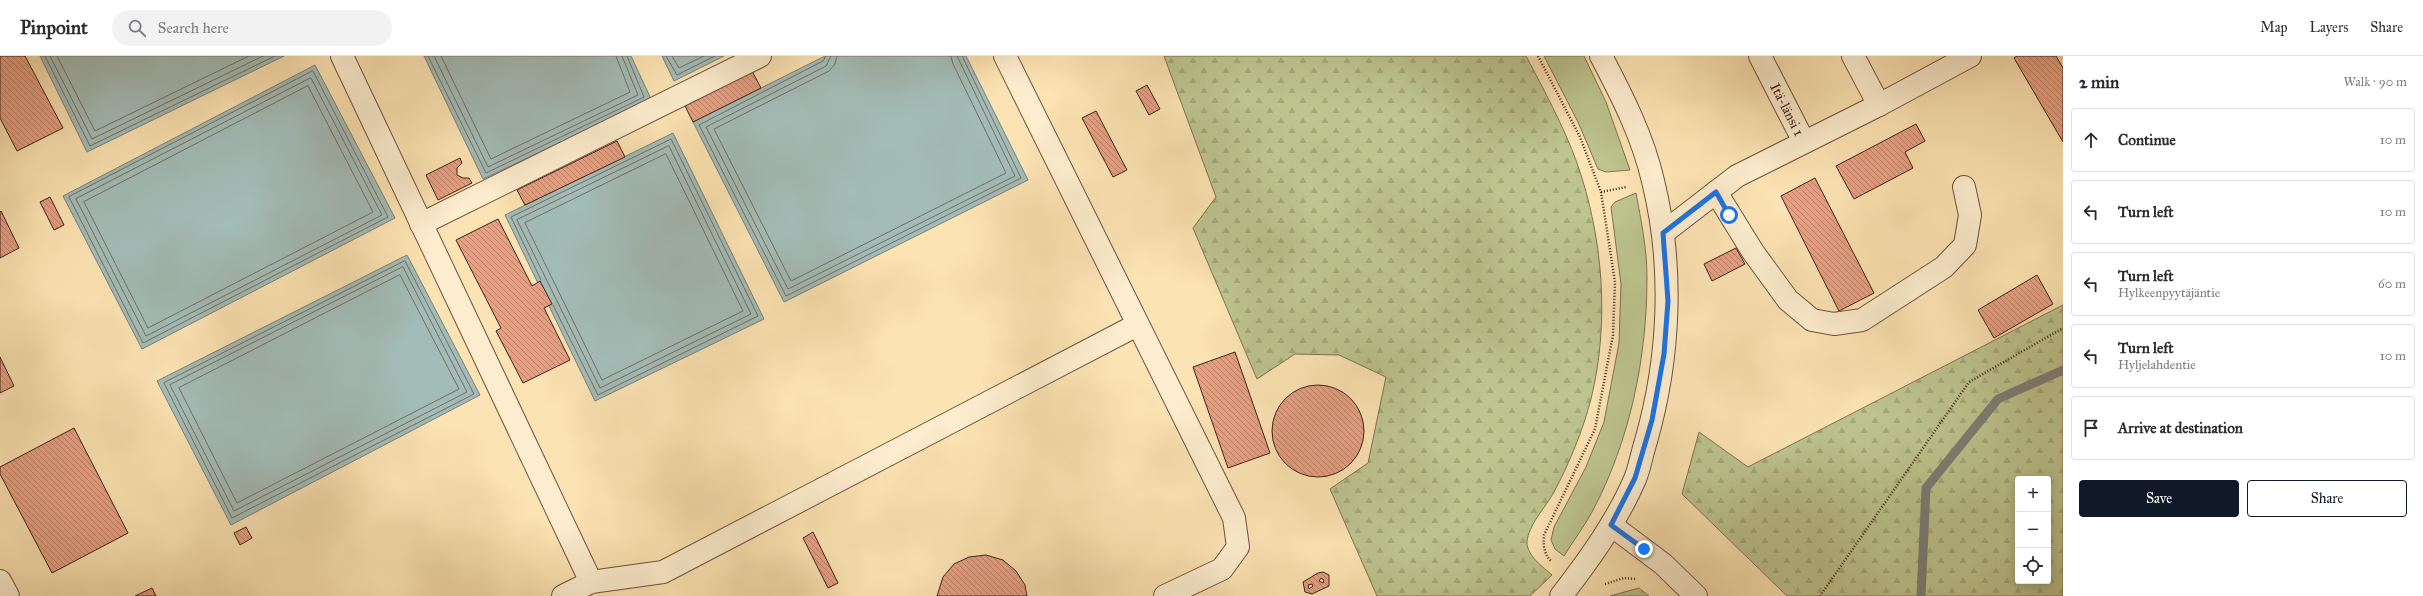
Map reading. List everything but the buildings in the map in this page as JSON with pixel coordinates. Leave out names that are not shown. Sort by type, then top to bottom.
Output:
[{"type":"street","points":[[342,56],[591,582]]},
{"type":"street","points":[[421,224],[760,56]]},
{"type":"street","points":[[1005,56],[1234,518],[1238,547],[1222,569],[1165,596]]},
{"type":"street","points":[[1567,588],[1611,525],[1635,478],[1656,398],[1664,354],[1668,301],[1663,233],[1653,180],[1628,109],[1601,56]]},
{"type":"street","name":"Itä-länsi 1","points":[[1760,56],[1804,142]]},
{"type":"street","points":[[1853,56],[1879,105]]},
{"type":"street","points":[[1663,233],[1737,176],[1879,105],[1961,58]]},
{"type":"street","points":[[1716,192],[1753,252],[1788,300],[1812,320],[1834,324],[1862,320],[1944,267],[1965,245],[1970,215],[1964,187]]},
{"type":"street","points":[[563,596],[591,582],[663,572],[1138,325]]},
{"type":"street","points":[[1611,525],[1663,564],[1696,596]]},
{"type":"street","points":[[0,581],[8,596]]},
{"type":"path","points":[[1538,56],[1580,137],[1601,192],[1615,282],[1613,335],[1595,428],[1544,535],[1543,546],[1548,558],[1567,588],[1588,589],[1624,578],[1643,580]]},
{"type":"path","points":[[1820,596],[1969,382],[2063,328]]},
{"type":"green space","points":[[1164,56],[1526,56],[1566,136],[1586,191],[1598,250],[1602,310],[1597,370],[1584,423],[1560,481],[1551,498],[1534,523],[1528,536],[1527,542],[1530,552],[1536,561],[1552,575],[1530,596],[1377,596],[1330,489],[1368,463],[1386,377],[1339,355],[1295,354],[1257,379],[1193,228],[1216,197]]},
{"type":"green space","points":[[1544,56],[1584,56],[1606,102],[1630,170],[1606,172],[1598,169],[1578,122]]},
{"type":"green space","points":[[1636,193],[1642,224],[1647,266],[1644,338],[1640,368],[1634,398],[1617,457],[1589,518],[1564,556],[1555,549],[1551,540],[1554,527],[1586,467],[1604,422],[1619,343],[1621,284],[1611,207],[1615,202]]},
{"type":"green space","points":[[2063,305],[2063,596],[1787,596],[1682,494],[1699,432],[1748,467]]},
{"type":"green space","points":[[1639,588],[1649,596],[1610,596]]},
{"type":"water","points":[[40,56],[284,56],[87,152]]},
{"type":"water","points":[[424,56],[631,56],[651,99],[483,179]]},
{"type":"water","points":[[662,56],[724,56],[674,81]]},
{"type":"water","points":[[825,56],[966,56],[1028,180],[784,302],[693,122]]},
{"type":"water","points":[[315,65],[395,218],[142,349],[63,196]]},
{"type":"water","points":[[673,133],[764,319],[595,401],[505,215]]},
{"type":"water","points":[[407,255],[480,395],[231,525],[157,381]]},
{"type":"waterway","points":[[1921,596],[1926,488],[1998,399],[2063,370]]},
{"type":"route","points":[[1644,549],[1611,525],[1635,478],[1652,420],[1664,354],[1668,301],[1663,233],[1716,192],[1729,215]]}]
